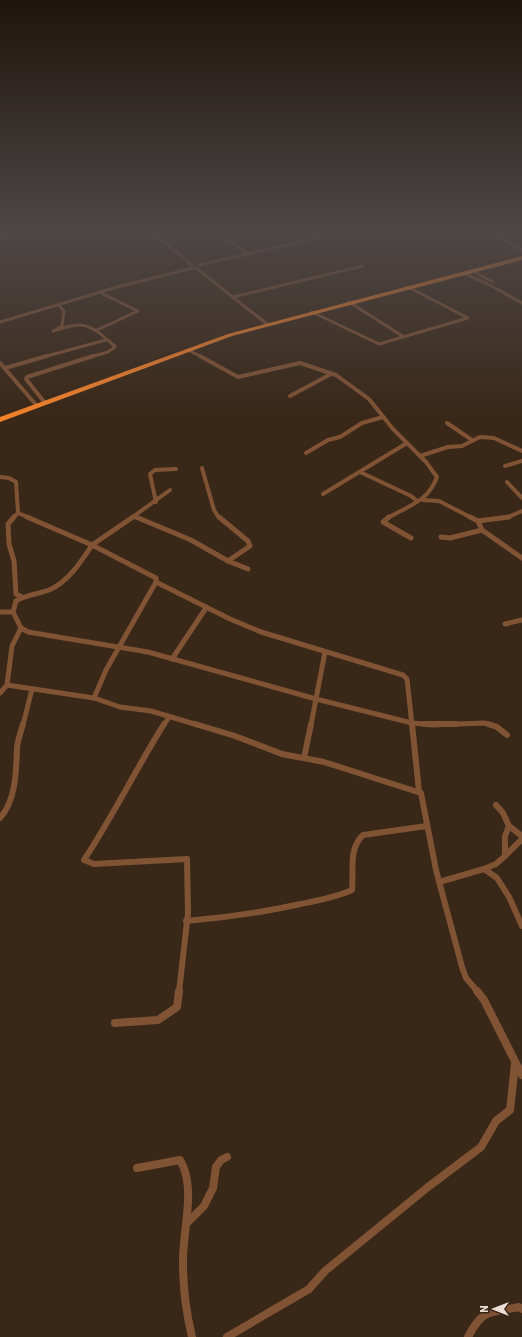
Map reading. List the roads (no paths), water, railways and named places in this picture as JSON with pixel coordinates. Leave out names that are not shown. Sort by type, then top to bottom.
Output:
[{"type":"highway","points":[[0,420],[188,350],[269,324],[375,295]]},
{"type":"street","points":[[0,322],[89,295]]},
{"type":"street","points":[[97,330],[138,311],[106,295]]},
{"type":"street","points":[[312,312],[379,344],[468,318],[424,295]]},
{"type":"street","points":[[508,295],[522,303]]},
{"type":"street","points":[[234,296],[269,324]]},
{"type":"street","points":[[349,302],[404,337]]},
{"type":"street","points":[[45,403],[28,384],[26,379],[27,377],[114,349],[114,344],[106,340],[97,330],[87,325],[76,324],[53,332],[62,326],[64,311],[59,305]]},
{"type":"street","points":[[5,368],[106,340]]},
{"type":"street","points":[[188,350],[238,377],[300,363],[331,374],[369,399],[383,417],[436,475],[432,490],[423,500]]},
{"type":"street","points":[[0,363],[37,406]]},
{"type":"street","points":[[290,396],[331,374]]},
{"type":"street","points":[[306,453],[328,440],[340,437],[362,423],[383,417]]},
{"type":"street","points":[[447,423],[472,440]]},
{"type":"street","points":[[420,456],[448,447],[462,446],[480,437],[494,438],[522,451]]},
{"type":"street","points":[[323,494],[407,443]]},
{"type":"street","points":[[506,466],[522,461]]},
{"type":"street","points":[[202,468],[214,510],[220,519],[248,541],[250,546],[228,561]]},
{"type":"street","points":[[156,502],[150,474],[155,470],[176,469]]},
{"type":"street","points":[[360,472],[411,496],[417,501]]},
{"type":"street","points":[[0,477],[9,478],[16,482],[18,513],[8,524],[9,544],[14,561],[16,594],[22,597]]},
{"type":"street","points":[[507,482],[522,498]]},
{"type":"street","points":[[170,490],[156,502],[92,545],[79,564],[55,587],[22,597],[16,601],[13,612],[21,628],[28,632],[42,635],[120,648],[172,659],[316,700],[412,723],[484,723],[497,727],[508,735]]},
{"type":"street","points":[[432,490],[439,500],[478,521],[497,520],[515,516],[522,511]]},
{"type":"street","points":[[411,538],[383,522],[387,518],[417,501],[439,500]]},
{"type":"street","points":[[18,513],[92,545],[156,578],[156,582],[171,588],[206,608],[239,624],[284,641],[404,675],[407,679],[419,792],[422,796],[427,826],[440,882],[466,978],[484,1000],[515,1064],[522,1075]]},
{"type":"street","points":[[134,516],[191,540],[228,561],[248,569]]},
{"type":"street","points":[[478,521],[482,530],[521,559]]},
{"type":"street","points":[[441,537],[450,538],[482,530]]},
{"type":"street","points":[[94,698],[106,670],[120,648],[156,582]]},
{"type":"street","points":[[172,659],[206,608]]},
{"type":"street","points":[[0,612],[13,612]]},
{"type":"street","points":[[505,624],[522,620]]},
{"type":"street","points":[[0,693],[6,685],[12,646],[21,628]]},
{"type":"street","points":[[304,758],[325,652]]},
{"type":"street","points":[[6,685],[94,698],[120,707],[137,708],[235,736],[282,754],[304,758],[419,792]]},
{"type":"street","points":[[0,818],[8,810],[12,794],[18,761],[17,748],[32,689]]},
{"type":"street","points":[[115,1023],[158,1020],[177,1007],[188,913],[187,859],[94,864],[84,860],[103,831],[141,761],[169,717]]},
{"type":"street","points":[[440,882],[496,864],[522,837],[509,826],[503,813],[496,805]]},
{"type":"street","points":[[186,921],[218,919],[269,911],[339,897],[352,890],[354,879],[354,846],[358,838],[363,835],[427,826]]},
{"type":"street","points":[[505,856],[504,836],[509,826]]},
{"type":"street","points":[[484,869],[497,878],[509,897],[522,926]]},
{"type":"street","points":[[227,1337],[309,1289],[325,1272],[428,1187],[481,1147],[496,1121],[510,1110],[515,1064]]},
{"type":"street","points":[[186,1224],[204,1206],[213,1188],[216,1168],[221,1160],[227,1157]]},
{"type":"street","points":[[137,1168],[180,1160],[183,1163],[187,1186],[186,1224],[182,1252],[183,1286],[192,1337]]},
{"type":"street","points":[[468,1337],[474,1325],[483,1314],[520,1307],[522,1309]]}]
